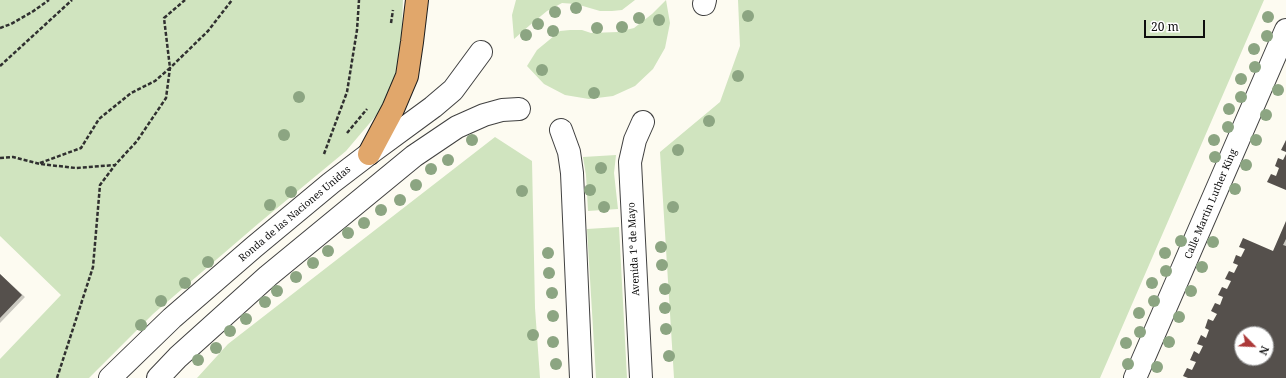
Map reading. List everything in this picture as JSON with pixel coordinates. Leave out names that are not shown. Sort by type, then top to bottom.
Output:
[{"type":"highway","points":[[369,154],[393,109],[407,76],[417,0]]},
{"type":"street","name":"Calle Martin Luther King","points":[[1135,378],[1286,30]]},
{"type":"street","name":"Ronda de las Naciones Unidas","points":[[110,378],[172,318],[248,252],[331,183],[433,107],[453,90],[481,52]]},
{"type":"street","points":[[158,378],[178,357],[268,276],[414,156],[457,128],[477,118],[502,110],[519,109]]},
{"type":"street","name":"Avenida 1º de Mayo","points":[[641,378],[630,162],[635,140],[643,122]]},
{"type":"street","points":[[562,130],[569,152],[572,173],[582,378]]},
{"type":"path","points":[[0,28],[11,24],[32,12],[49,0]]},
{"type":"path","points":[[0,66],[72,0]]},
{"type":"path","points":[[58,378],[93,267],[100,185],[114,165],[137,141],[166,98],[170,68],[164,18],[185,0]]},
{"type":"path","points":[[40,164],[81,148],[99,119],[132,93],[155,81],[170,68],[208,31],[231,0]]},
{"type":"path","points":[[324,154],[347,92],[357,30],[359,0]]},
{"type":"path","points":[[391,23],[394,5]]},
{"type":"path","points":[[347,133],[371,104]]},
{"type":"path","points":[[0,158],[13,157],[40,164],[76,168],[114,165]]},
{"type":"green space","points":[[0,0],[403,0],[400,68],[385,105],[346,151],[153,314],[89,378],[0,378],[0,359],[61,295],[0,236]]},
{"type":"green space","points":[[516,0],[635,0],[622,10],[612,11],[600,11],[576,4],[562,3],[547,11],[514,39],[512,15]]},
{"type":"green space","points":[[666,0],[670,23],[665,48],[653,69],[635,86],[613,96],[589,99],[565,95],[544,84],[527,66],[537,50],[560,31],[582,30],[591,33],[618,32],[634,28],[652,14]]},
{"type":"green space","points":[[738,0],[1264,0],[1100,378],[674,378],[660,152],[720,102],[740,46]]},
{"type":"green space","points":[[495,137],[532,161],[535,308],[540,378],[197,378],[228,344]]},
{"type":"green space","points":[[616,155],[614,173],[618,209],[588,211],[586,175],[583,157]]},
{"type":"green space","points":[[619,227],[627,378],[596,378],[587,229]]},
{"type":"building","points":[[1286,140],[1286,152],[1281,150]]},
{"type":"building","points":[[1286,154],[1286,190],[1267,182],[1271,174],[1276,176],[1279,168],[1275,166],[1278,158],[1283,160]]},
{"type":"building","points":[[1286,221],[1286,239],[1283,245],[1286,246],[1286,378],[1188,378],[1183,376],[1187,368],[1192,370],[1196,362],[1190,360],[1194,351],[1199,354],[1203,346],[1197,344],[1201,335],[1206,338],[1209,330],[1205,328],[1208,319],[1213,321],[1217,314],[1211,311],[1215,303],[1220,305],[1223,297],[1218,295],[1222,287],[1227,289],[1231,281],[1225,279],[1229,271],[1234,273],[1238,265],[1233,263],[1236,255],[1241,257],[1245,249],[1239,247],[1243,238],[1273,251]]},
{"type":"building","points":[[0,274],[22,295],[0,318]]}]
